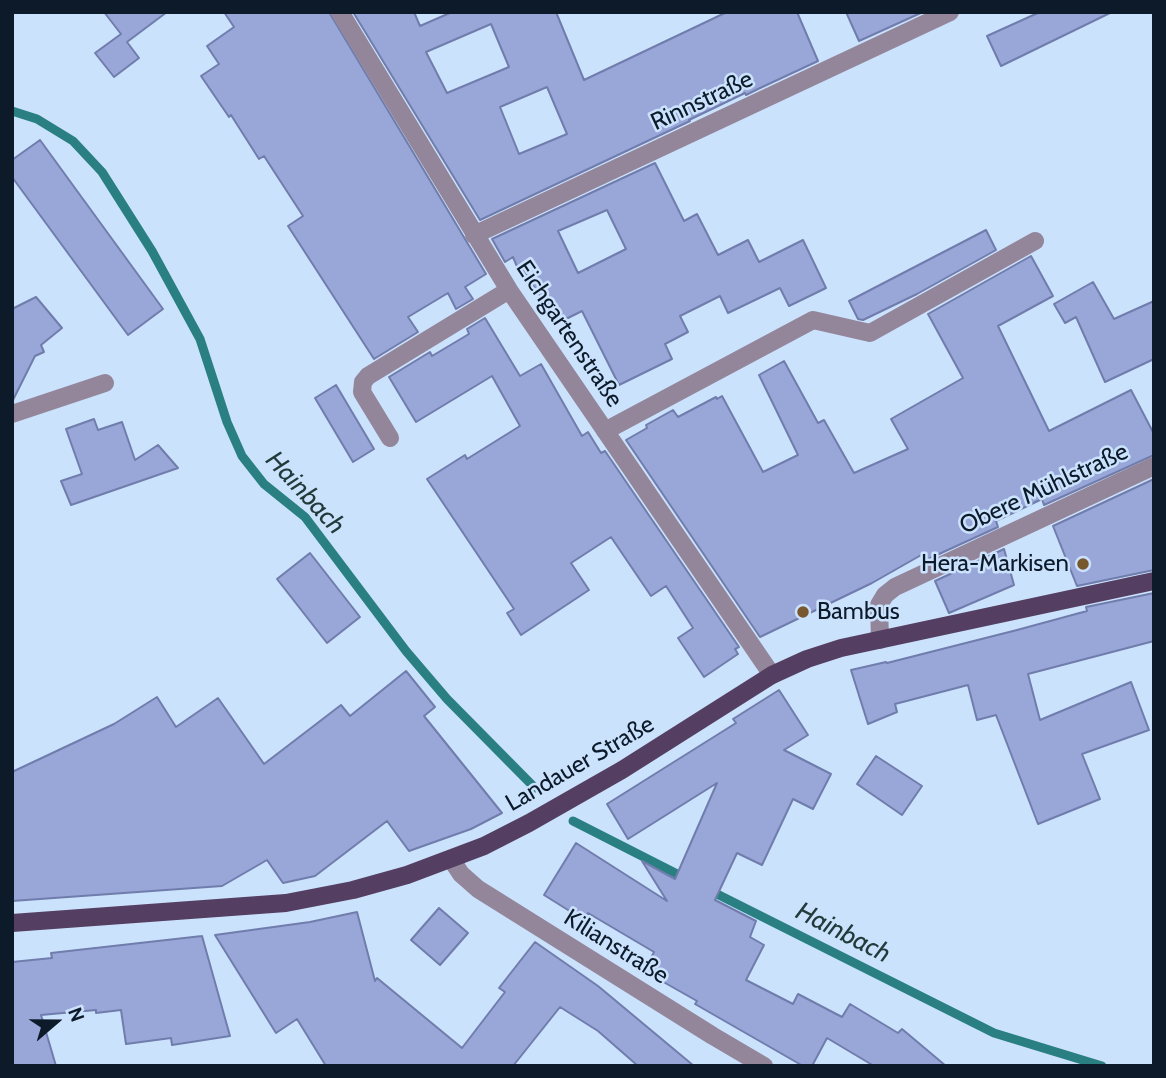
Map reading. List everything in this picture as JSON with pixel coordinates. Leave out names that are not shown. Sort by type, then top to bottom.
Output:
[{"type":"main road","name":"Landauer Straße","points":[[12,923],[286,903],[353,890],[484,846],[573,799],[772,675],[841,648],[1154,581]]},
{"type":"street","name":"Eichgartenstraße","points":[[340,12],[509,290],[772,675]]},
{"type":"street","name":"Rinnstraße","points":[[474,235],[950,12]]},
{"type":"street","points":[[605,431],[813,320],[870,333],[1035,241]]},
{"type":"street","points":[[390,438],[362,392],[363,382],[368,376],[509,290]]},
{"type":"street","points":[[12,414],[105,383]]},
{"type":"street","name":"Obere Mühlstraße","points":[[880,640],[879,605],[895,587],[1154,466]]},
{"type":"street","name":"Kilianstraße","points":[[451,859],[461,874],[478,889],[764,1066]]},
{"type":"building","points":[[104,12],[167,12],[127,42],[139,58],[114,77],[95,53],[121,34]]},
{"type":"building","points":[[224,12],[329,12],[486,274],[465,287],[473,299],[456,309],[448,293],[408,317],[418,332],[374,359],[288,226],[303,216],[264,156],[259,159],[231,115],[229,117],[201,76],[219,64],[207,46],[234,27]]},
{"type":"building","points":[[353,12],[414,12],[420,26],[452,12],[556,12],[584,80],[727,12],[797,12],[818,61],[746,95],[745,93],[480,220]],"holes":[[[491,24],[509,67],[447,93],[426,52]],[[547,87],[567,134],[519,154],[500,107]]]},
{"type":"building","points":[[846,12],[923,12],[859,41]]},
{"type":"building","points":[[1040,12],[1112,12],[1001,66],[987,36]]},
{"type":"building","points":[[40,140],[163,309],[128,335],[12,177],[12,160]]},
{"type":"building","points":[[655,163],[684,221],[697,214],[718,255],[748,240],[759,262],[803,240],[826,288],[789,306],[780,288],[728,313],[720,296],[680,316],[688,332],[665,344],[672,359],[619,385],[582,311],[558,323],[521,267],[518,269],[513,257],[505,262],[492,239]],"holes":[[[607,210],[626,249],[578,273],[558,231]]]},
{"type":"building","points":[[986,230],[996,250],[917,294],[863,320],[858,319],[849,301]]},
{"type":"building","points":[[1031,256],[1053,296],[998,326],[1049,431],[1131,390],[1154,434],[1154,455],[1044,505],[1042,499],[996,521],[998,527],[926,560],[923,554],[872,583],[760,637],[626,440],[673,410],[678,417],[722,396],[763,472],[798,455],[759,375],[784,361],[818,423],[824,420],[854,473],[908,449],[891,419],[963,378],[928,314]]},
{"type":"building","points":[[1093,282],[1114,319],[1154,301],[1154,359],[1105,382],[1076,317],[1065,323],[1054,304]]},
{"type":"building","points":[[36,297],[62,328],[41,345],[44,352],[35,356],[12,402],[12,309]]},
{"type":"building","points":[[485,318],[520,376],[541,364],[582,436],[588,432],[601,453],[605,451],[739,647],[735,649],[738,654],[704,677],[678,638],[693,628],[666,586],[651,596],[611,537],[571,563],[589,590],[521,635],[507,613],[514,609],[427,479],[465,455],[467,459],[520,426],[492,376],[416,422],[389,377],[430,352],[432,356],[469,334],[467,329]]},
{"type":"building","points":[[336,385],[374,449],[353,462],[315,398]]},
{"type":"building","points":[[94,419],[98,430],[122,422],[135,460],[158,445],[178,468],[71,505],[61,481],[82,474],[66,429]]},
{"type":"building","points":[[1154,479],[1154,570],[1077,586],[1053,526]]},
{"type":"building","points":[[1004,549],[1014,585],[949,613],[935,581]]},
{"type":"building","points":[[310,553],[360,617],[327,643],[277,579]]},
{"type":"building","points":[[1154,593],[1154,641],[1028,674],[1040,720],[1131,682],[1149,730],[1082,754],[1100,799],[1038,824],[996,715],[977,720],[968,685],[895,704],[897,712],[868,724],[851,670],[1017,630],[1087,611],[1086,607]]},
{"type":"building","points":[[406,671],[435,707],[424,716],[502,813],[471,829],[409,851],[387,821],[315,876],[283,883],[267,860],[222,886],[12,901],[12,772],[114,724],[157,697],[176,727],[218,698],[264,764],[341,705],[350,716]]},
{"type":"building","points":[[779,690],[808,735],[784,750],[831,774],[813,809],[793,799],[762,865],[737,853],[715,900],[756,921],[750,937],[764,945],[746,980],[793,1004],[798,994],[842,1017],[850,1004],[898,1033],[902,1029],[946,1066],[874,1066],[827,1038],[812,1066],[803,1066],[695,1004],[697,1001],[644,971],[654,952],[588,913],[584,920],[544,895],[576,843],[667,901],[642,861],[675,879],[717,783],[628,839],[607,804],[736,723],[733,719]]},
{"type":"building","points":[[876,756],[922,786],[902,815],[857,784]]},
{"type":"building","points":[[439,908],[468,933],[440,965],[411,940]]},
{"type":"building","points":[[357,912],[375,981],[377,978],[462,1048],[505,992],[499,988],[535,942],[598,986],[694,1066],[638,1066],[598,1031],[560,1007],[513,1066],[326,1066],[297,1019],[276,1033],[215,935],[310,922]]},
{"type":"building","points":[[202,936],[230,1036],[172,1045],[171,1038],[126,1044],[121,1010],[41,1015],[56,1066],[12,1066],[12,962],[52,958],[51,953]]},
{"type":"waterway","name":"Hainbach","points":[[12,111],[37,119],[73,141],[102,172],[152,251],[200,339],[227,422],[242,456],[264,484],[305,517],[406,651],[447,699],[535,788]]},
{"type":"waterway","name":"Hainbach","points":[[573,821],[687,879]]},
{"type":"waterway","name":"Hainbach","points":[[709,890],[994,1033],[1102,1066]]},
{"type":"place","name":"Hera-Markisen","points":[[1083,564]]},
{"type":"place","name":"Bambus","points":[[803,612]]}]
